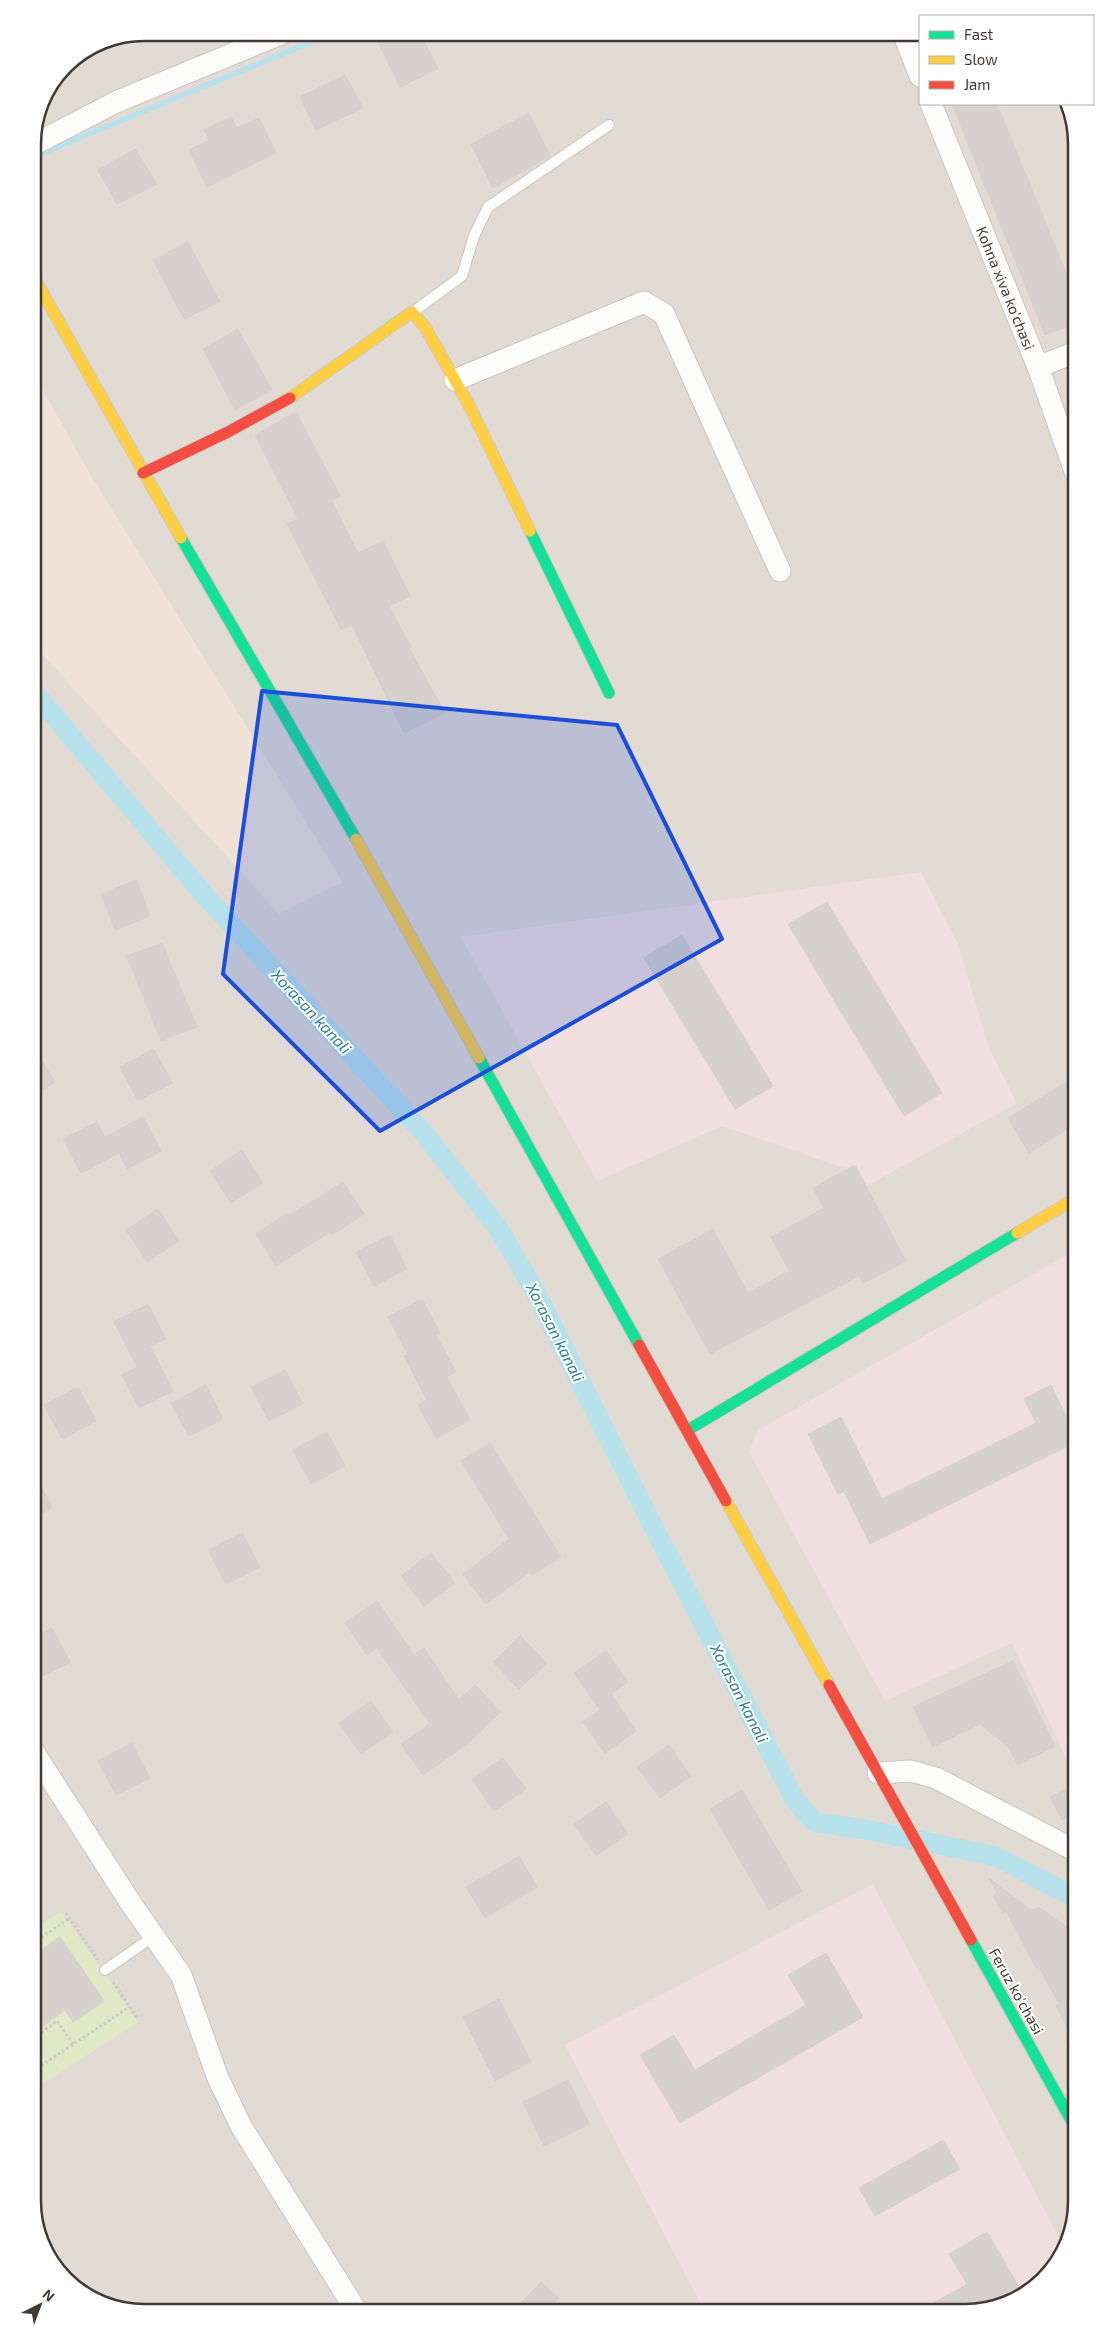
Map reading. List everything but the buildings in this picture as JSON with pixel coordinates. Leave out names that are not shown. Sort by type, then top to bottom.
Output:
[{"type":"main road","name":"Feruz ko'chasi","points":[[41,290],[144,473],[386,890],[878,1773],[896,1802],[1068,2114]]},
{"type":"main road","points":[[144,473],[228,432],[294,396],[412,312],[425,326],[470,407],[609,693]]},
{"type":"main road","points":[[688,1430],[1068,1203]]},
{"type":"street","points":[[41,141],[116,102],[257,41]]},
{"type":"street","points":[[906,41],[919,73]]},
{"type":"street","name":"Kohna xiva ko'chasi","points":[[932,105],[1038,367],[1068,451]]},
{"type":"street","points":[[456,380],[644,302],[664,314],[780,571]]},
{"type":"street","points":[[1038,367],[1068,355]]},
{"type":"street","points":[[41,1765],[181,1975],[218,2078],[241,2126],[352,2304]]},
{"type":"street","points":[[878,1773],[912,1771],[936,1778],[1068,1847]]},
{"type":"lane","points":[[412,312],[462,276],[474,236],[488,207],[609,125]]},
{"type":"lane","points":[[105,1970],[154,1936]]},
{"type":"path","points":[[41,1937],[70,1918]]},
{"type":"path","points":[[41,2065],[130,2007]]},
{"type":"path","points":[[41,2032],[57,2021],[73,2044]]},
{"type":"highlighted area","points":[[262,691],[617,725],[722,939],[380,1131],[223,974]]},
{"type":"shaded area","points":[[137,41],[919,41],[919,105],[1060,105],[1066,124],[1068,144],[1068,2201],[1066,2221],[1062,2234],[1050,2258],[1028,2283],[1004,2296],[972,2304],[137,2304],[105,2296],[81,2283],[62,2264],[49,2240],[41,2208],[41,137],[49,105],[62,81],[71,71],[98,52],[124,43]]},
{"type":"shaded area","points":[[41,387],[90,474],[343,882],[279,914],[41,653]]},
{"type":"shaded area","points":[[921,872],[959,946],[988,1046],[1017,1103],[866,1186],[855,1166],[847,1169],[722,1126],[597,1181],[461,937]]},
{"type":"shaded area","points":[[1068,1255],[1068,1762],[1012,1643],[885,1701],[749,1452],[758,1430]]},
{"type":"shaded area","points":[[873,1884],[1060,2239],[1057,2247],[1042,2269],[1028,2283],[1004,2296],[985,2302],[972,2304],[701,2304],[565,2045]]},
{"type":"shaded area","points":[[1068,2043],[1068,2053],[1064,2045]]},
{"type":"green space","points":[[61,1911],[138,2022],[41,2085],[41,1925]]},
{"type":"waterway","points":[[41,154],[314,41]]},
{"type":"waterway","name":"Xorasan kanali","points":[[41,701],[206,897],[423,1132],[498,1228],[536,1293],[660,1540],[795,1800],[814,1822],[863,1829],[995,1856],[1068,1894]]},
{"type":"traffic: fast","points":[[530,531],[609,693]]},
{"type":"traffic: fast","points":[[181,538],[356,839]]},
{"type":"traffic: fast","points":[[479,1058],[639,1345]]},
{"type":"traffic: fast","points":[[688,1430],[1017,1233]]},
{"type":"traffic: fast","points":[[971,1940],[1068,2115]]},
{"type":"traffic: slow","points":[[41,290],[181,538]]},
{"type":"traffic: slow","points":[[290,398],[412,312],[425,327],[470,407],[530,531]]},
{"type":"traffic: slow","points":[[356,839],[479,1058]]},
{"type":"traffic: slow","points":[[1017,1233],[1068,1203]]},
{"type":"traffic: slow","points":[[726,1501],[829,1685]]},
{"type":"traffic: jam","points":[[143,473],[228,432],[290,398]]},
{"type":"traffic: jam","points":[[639,1345],[726,1501]]},
{"type":"traffic: jam","points":[[829,1685],[971,1940]]}]
